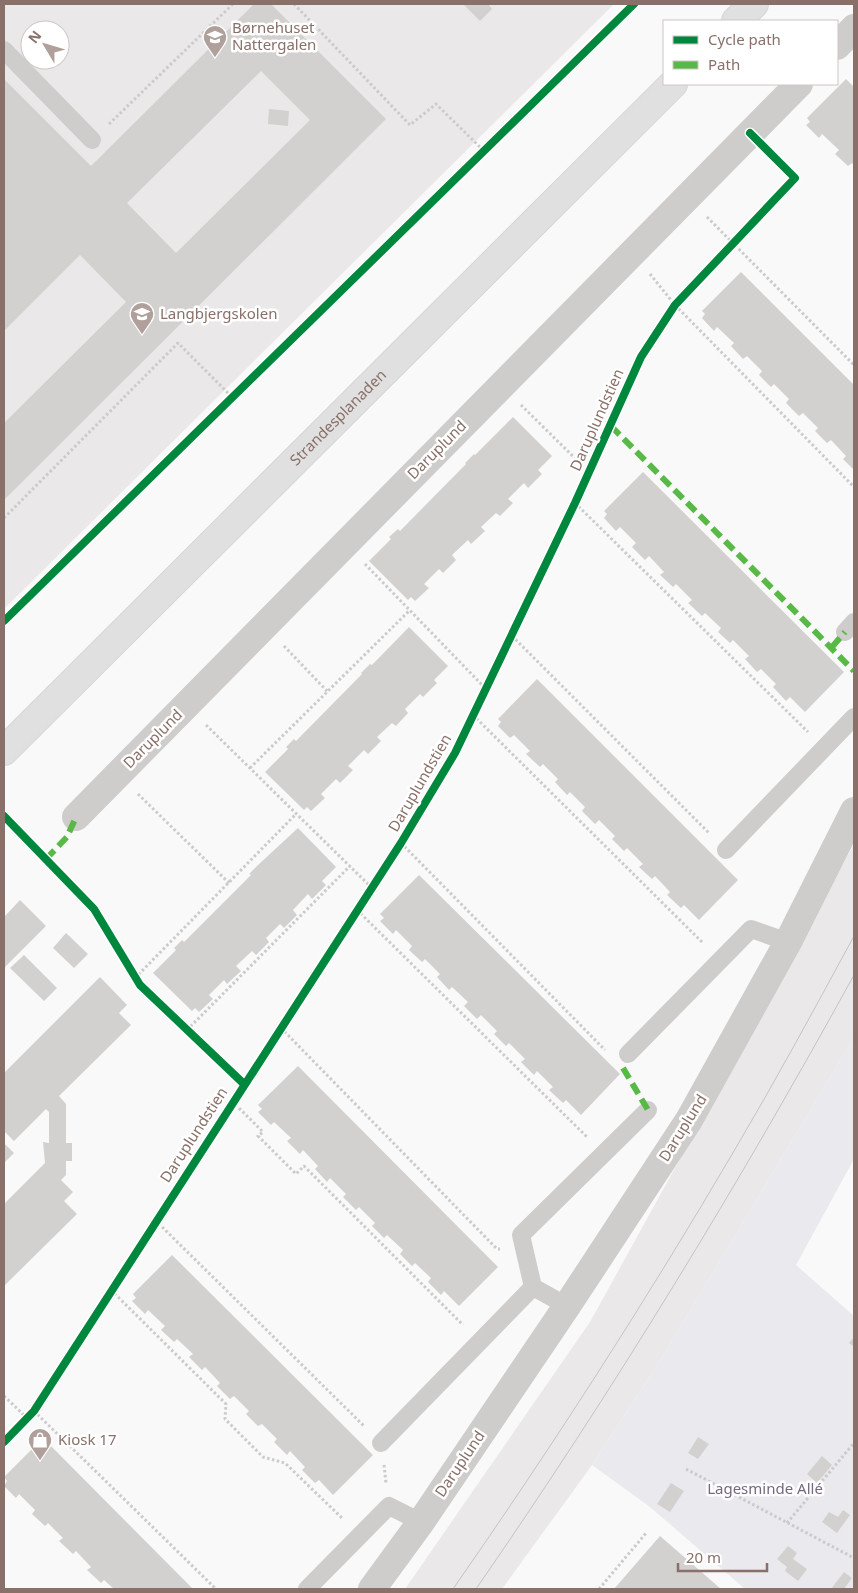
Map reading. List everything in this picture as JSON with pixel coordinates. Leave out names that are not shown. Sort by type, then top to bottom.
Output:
[{"type":"street","points":[[737,20],[754,4]]},
{"type":"street","points":[[838,45],[854,28]]},
{"type":"street","name":"Strandesplanaden","points":[[4,751],[672,85]]},
{"type":"street","name":"Daruplund","points":[[76,817],[798,85]]},
{"type":"street","name":"Daruplund","points":[[372,1589],[421,1522],[567,1306],[689,1120],[788,942],[854,811]]},
{"type":"lane","points":[[4,50],[92,140]]},
{"type":"lane","points":[[726,850],[854,717]]},
{"type":"lane","points":[[628,1054],[751,929],[788,942]]},
{"type":"lane","points":[[567,1306],[533,1287],[521,1235],[648,1110]]},
{"type":"lane","points":[[381,1443],[533,1287]]},
{"type":"lane","points":[[307,1589],[389,1506],[421,1522]]},
{"type":"path","points":[[92,140],[233,4]]},
{"type":"path","points":[[294,4],[410,125],[436,104],[484,151]]},
{"type":"path","points":[[477,158],[491,144]]},
{"type":"path","points":[[686,198],[734,243],[854,365]]},
{"type":"path","points":[[632,252],[675,305],[854,487]]},
{"type":"path","points":[[4,518],[178,343],[232,397]]},
{"type":"path","points":[[502,385],[589,472]]},
{"type":"path","points":[[225,404],[239,390]]},
{"type":"path","points":[[575,503],[824,748]]},
{"type":"path","points":[[345,544],[486,688]]},
{"type":"path","points":[[250,768],[410,610]]},
{"type":"path","points":[[265,626],[327,691]]},
{"type":"path","points":[[512,636],[726,850]]},
{"type":"path","points":[[186,705],[372,888]]},
{"type":"path","points":[[474,715],[721,960]]},
{"type":"path","points":[[118,775],[229,883]]},
{"type":"path","points":[[131,970],[137,982],[296,814]]},
{"type":"path","points":[[401,843],[624,1068],[628,1054]]},
{"type":"path","points":[[187,1030],[350,866]]},
{"type":"path","points":[[357,910],[603,1154]]},
{"type":"path","points":[[180,1024],[194,1037]]},
{"type":"path","points":[[281,1028],[496,1249],[525,1252]]},
{"type":"path","points":[[237,1077],[244,1084]]},
{"type":"path","points":[[232,1101],[263,1132],[258,1136],[296,1174],[304,1166],[480,1342]]},
{"type":"path","points":[[155,1220],[381,1443],[389,1506]]},
{"type":"path","points":[[110,1290],[226,1404],[226,1419],[263,1457],[285,1462],[360,1536]]},
{"type":"path","points":[[4,1396],[27,1418]]},
{"type":"path","points":[[34,1411],[216,1589]]},
{"type":"path","points":[[788,1523],[854,1444]]},
{"type":"path","points":[[686,1469],[854,1558]]},
{"type":"path","points":[[599,1589],[647,1532]]},
{"type":"shaded area","name":"Langbjergskolen","points":[[4,4],[614,4],[4,609]]},
{"type":"shaded area","points":[[854,844],[854,1037],[659,1362],[592,1465],[502,1589],[405,1589],[590,1322]]},
{"type":"green space","name":"Lagesminde Allé","points":[[854,1037],[854,1159],[796,1265],[854,1316],[854,1589],[745,1589],[650,1507],[592,1465],[659,1362]]},
{"type":"building","points":[[254,4],[271,4],[386,119],[4,500],[4,423],[126,302],[80,255],[4,331],[4,79],[91,166]],"holes":[[[261,71],[310,120],[176,253],[127,203]]]},
{"type":"building","points":[[463,4],[488,4],[492,9],[480,21]]},
{"type":"building","points":[[846,79],[854,87],[854,166],[852,163],[848,166],[835,154],[839,150],[822,134],[819,138],[806,125],[810,122],[807,118]]},
{"type":"building","points":[[269,109],[289,111],[288,126],[268,124]]},
{"type":"building","points":[[741,272],[854,385],[854,470],[843,459],[846,456],[831,440],[827,443],[815,431],[818,428],[803,413],[799,416],[786,403],[789,399],[774,384],[771,387],[759,375],[762,371],[747,356],[743,359],[731,346],[734,343],[717,327],[714,331],[702,318],[705,314],[702,311]]},
{"type":"building","points":[[513,417],[552,456],[538,470],[542,474],[528,488],[524,483],[508,499],[513,503],[500,516],[496,513],[481,527],[485,531],[471,544],[468,540],[452,555],[456,560],[443,573],[439,569],[424,584],[429,588],[415,601],[411,597],[408,600],[369,561],[391,539],[389,537],[398,529],[400,531],[465,463]]},
{"type":"building","points":[[643,472],[844,672],[805,712],[790,697],[786,701],[773,687],[776,684],[761,669],[757,672],[745,659],[749,656],[733,640],[730,643],[718,632],[721,628],[705,613],[702,616],[688,603],[692,600],[676,584],[673,587],[660,575],[664,572],[649,556],[645,560],[632,547],[636,543],[620,527],[616,531],[604,518],[607,514],[604,511]]},
{"type":"building","points":[[409,627],[448,666],[434,680],[437,683],[423,697],[420,694],[405,709],[408,713],[396,726],[392,723],[377,737],[381,741],[368,754],[364,750],[348,766],[353,770],[340,783],[336,779],[321,794],[325,798],[311,811],[307,807],[304,810],[265,772],[288,749],[286,747],[294,739],[296,741],[361,673],[370,664],[372,665]]},
{"type":"building","points":[[537,679],[738,880],[699,920],[684,905],[681,908],[667,895],[670,892],[655,876],[652,879],[639,867],[643,864],[627,848],[624,851],[612,839],[615,836],[599,820],[595,824],[582,811],[585,807],[570,792],[567,795],[555,782],[558,779],[543,764],[540,767],[526,754],[530,751],[514,735],[510,738],[498,726],[501,722],[498,719]]},
{"type":"building","points":[[298,828],[336,867],[322,881],[326,885],[312,899],[308,894],[293,910],[297,915],[284,928],[280,924],[266,938],[269,942],[256,955],[252,951],[236,966],[241,971],[227,984],[224,980],[209,995],[213,999],[199,1012],[195,1008],[192,1011],[153,973],[176,950],[174,948],[182,940],[184,942],[251,875],[249,874],[258,865]]},
{"type":"building","points":[[419,875],[620,1074],[581,1115],[566,1100],[563,1103],[549,1090],[553,1087],[537,1071],[534,1075],[521,1062],[525,1059],[509,1043],[506,1046],[494,1034],[497,1031],[481,1015],[477,1019],[464,1006],[468,1002],[452,987],[449,990],[437,977],[440,974],[425,959],[422,962],[409,950],[412,946],[396,930],[393,934],[380,921],[384,918],[380,914]]},
{"type":"building","points":[[20,900],[46,926],[4,968],[4,917]]},
{"type":"building","points":[[66,933],[88,954],[74,968],[53,948]]},
{"type":"building","points":[[24,955],[57,988],[44,1001],[10,968]]},
{"type":"building","points":[[100,977],[127,1005],[119,1013],[131,1025],[59,1096],[66,1104],[66,1143],[72,1143],[72,1161],[66,1161],[66,1175],[61,1180],[73,1192],[64,1201],[77,1214],[4,1286],[4,1204],[45,1163],[43,1142],[49,1143],[49,1112],[46,1109],[14,1141],[4,1131],[4,1073]]},
{"type":"building","points":[[298,1066],[498,1267],[459,1306],[444,1291],[441,1295],[428,1282],[431,1278],[415,1263],[412,1266],[400,1254],[403,1250],[387,1235],[384,1238],[372,1226],[375,1223],[359,1207],[356,1210],[343,1197],[346,1194],[330,1178],[327,1182],[315,1169],[318,1166],[303,1150],[300,1154],[287,1141],[291,1138],[274,1122],[271,1125],[258,1112],[262,1109],[258,1105]]},
{"type":"building","points":[[4,1143],[14,1153],[4,1163]]},
{"type":"building","points":[[172,1255],[373,1455],[333,1495],[319,1480],[315,1483],[302,1470],[305,1467],[290,1451],[287,1455],[274,1442],[277,1439],[262,1424],[258,1426],[246,1414],[249,1411],[234,1396],[230,1399],[217,1386],[220,1383],[205,1367],[202,1370],[189,1357],[193,1354],[177,1339],[174,1342],[161,1330],[165,1326],[148,1310],[145,1314],[132,1301],[136,1298],[133,1294]]},
{"type":"building","points":[[854,1337],[854,1347],[849,1343]]},
{"type":"building","points":[[698,1437],[709,1444],[698,1459],[688,1453]]},
{"type":"building","points":[[43,1438],[193,1589],[114,1589],[104,1580],[101,1583],[87,1570],[91,1567],[76,1551],[73,1554],[59,1541],[63,1538],[48,1523],[45,1526],[32,1514],[35,1510],[19,1494],[16,1498],[4,1486],[7,1481],[4,1477]]},
{"type":"building","points":[[822,1456],[832,1465],[817,1483],[807,1474]]},
{"type":"building","points":[[671,1483],[684,1491],[670,1512],[657,1504]]},
{"type":"building","points":[[843,1510],[850,1515],[837,1533],[822,1522],[829,1512],[838,1517]]},
{"type":"building","points":[[660,1536],[721,1589],[614,1589]]},
{"type":"building","points":[[788,1546],[797,1553],[793,1559],[807,1569],[798,1581],[785,1571],[787,1567],[777,1559]]},
{"type":"building","points":[[844,1572],[852,1578],[844,1589],[831,1589]]},
{"type":"tram line","points":[[453,1589],[562,1428],[667,1263],[765,1098],[854,936]]},
{"type":"tram line","points":[[476,1589],[577,1439],[673,1287],[720,1210],[854,975]]},
{"type":"marked path","points":[[611,426],[854,671]]},
{"type":"marked path","points":[[832,647],[845,632]]},
{"type":"marked path","points":[[46,859],[67,837],[76,817]]},
{"type":"marked path","points":[[623,1068],[648,1110]]},
{"type":"cycle path","points":[[4,621],[634,4]]},
{"type":"cycle path","name":"Daruplundstien","points":[[4,1442],[34,1411],[401,843],[455,753],[575,503],[641,357],[675,305],[795,178],[750,133]]},
{"type":"cycle path","points":[[4,816],[94,909],[140,985],[244,1084]]},
{"type":"place","name":"Børnehuset Nattergalen","points":[[215,58]]},
{"type":"place","name":"Langbjergskolen","points":[[142,335]]},
{"type":"place","name":"Kiosk 17","points":[[40,1461]]}]
